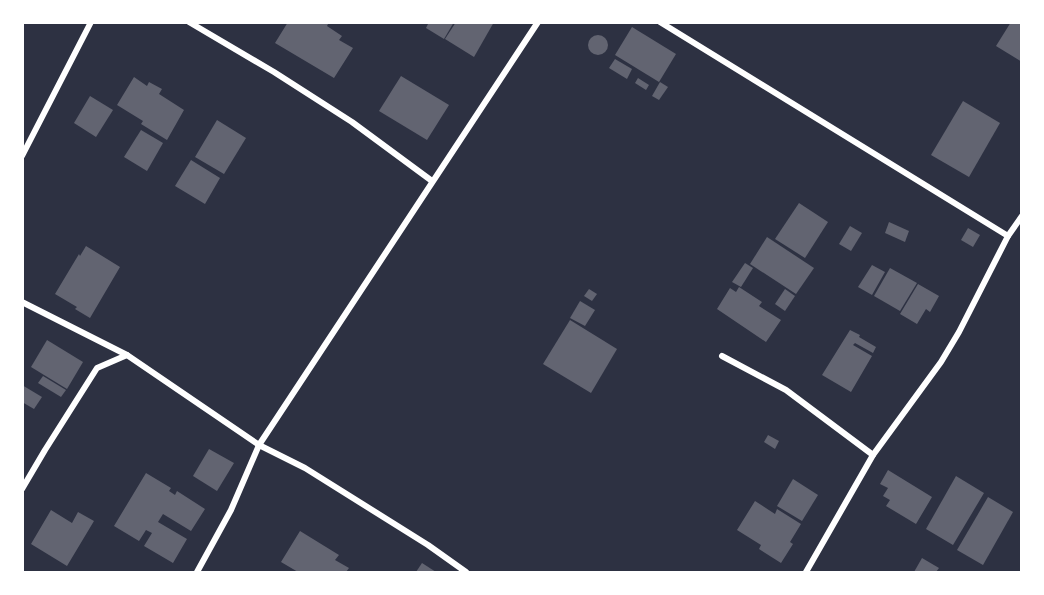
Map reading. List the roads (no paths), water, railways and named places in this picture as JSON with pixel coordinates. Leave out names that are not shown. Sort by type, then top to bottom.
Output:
[{"type":"street","points":[[22,156],[91,22]]},
{"type":"street","points":[[189,22],[274,72],[352,122],[432,181]]},
{"type":"street","points":[[197,573],[231,510],[259,445],[538,22]]},
{"type":"street","points":[[660,22],[1008,236]]},
{"type":"street","points":[[806,573],[873,455],[941,362],[959,332],[1008,236],[1022,216]]},
{"type":"street","points":[[22,302],[127,355],[259,445],[305,468],[428,545],[466,573]]},
{"type":"street","points":[[22,489],[97,368],[127,355]]},
{"type":"street","points":[[722,356],[786,390],[873,455]]}]
